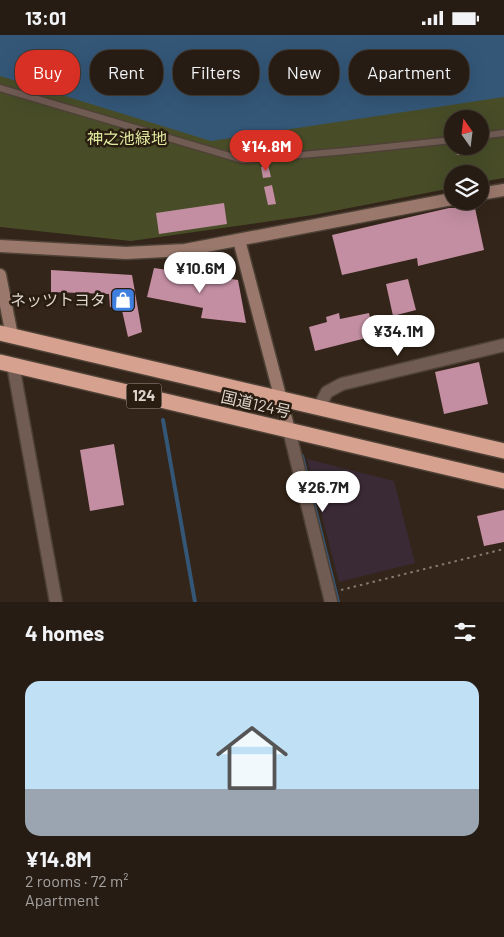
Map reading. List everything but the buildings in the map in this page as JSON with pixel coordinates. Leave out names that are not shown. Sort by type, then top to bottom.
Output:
[{"type":"highway","name":"国道124号","points":[[6,334],[504,451]]},
{"type":"highway","name":"国道124号","points":[[6,364],[504,481]]},
{"type":"street","points":[[489,192],[504,190]]},
{"type":"street","points":[[0,246],[126,253],[185,250],[444,201]]},
{"type":"street","points":[[239,240],[330,597]]},
{"type":"street","points":[[0,275],[6,334]]},
{"type":"street","points":[[319,407],[328,392],[342,385],[504,345]]},
{"type":"street","points":[[6,364],[56,602]]},
{"type":"lane","points":[[0,88],[243,160],[444,141]]},
{"type":"lane","points":[[489,135],[504,133]]},
{"type":"path","points":[[330,597],[504,549]]},
{"type":"shaded area","points":[[307,459],[394,481],[415,563],[339,582]]},
{"type":"green space","name":"神之池緑地","points":[[0,35],[504,35],[504,178],[489,180],[489,165],[444,165],[444,190],[313,215],[131,241],[0,227]]},
{"type":"water","points":[[0,35],[504,35],[504,97],[211,141],[62,95],[80,95],[80,50],[15,50],[15,81],[0,76]]},
{"type":"waterway","points":[[163,420],[195,602]]},
{"type":"waterway","points":[[302,456],[338,602]]},
{"type":"place","name":"ネッツトヨタ","points":[[123,300]]}]
